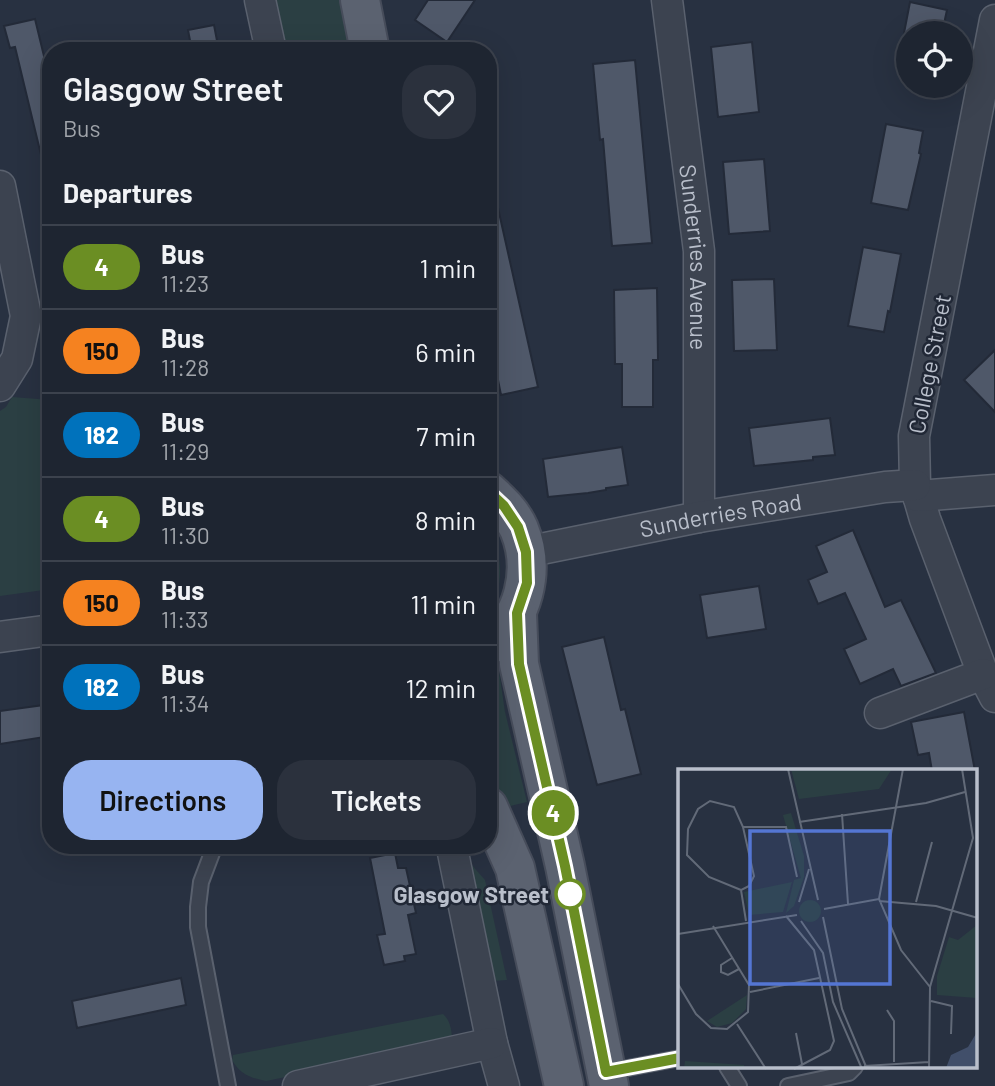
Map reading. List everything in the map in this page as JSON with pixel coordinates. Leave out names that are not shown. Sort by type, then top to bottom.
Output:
[{"type":"main road","points":[[360,0],[368,42]]},
{"type":"main road","points":[[497,499],[518,527],[526,552],[527,583],[517,613],[497,640]]},
{"type":"main road","points":[[517,613],[519,664],[565,866],[608,1079]]},
{"type":"main road","points":[[497,827],[515,868],[564,1086]]},
{"type":"street","points":[[260,0],[269,42]]},
{"type":"street","name":"Sunderries Avenue","points":[[667,0],[699,251],[699,517]]},
{"type":"street","name":"College Street","points":[[989,686],[916,491],[914,436],[995,20]]},
{"type":"street","points":[[0,186],[26,316],[17,359],[0,386]]},
{"type":"street","name":"Sunderries Road","points":[[526,552],[699,517],[885,487],[916,491],[995,490]]},
{"type":"street","points":[[0,637],[42,631]]},
{"type":"street","points":[[880,713],[989,686]]},
{"type":"street","points":[[452,854],[492,1043],[504,1086]]},
{"type":"street","points":[[298,1086],[492,1043]]},
{"type":"lane","points":[[212,854],[201,882],[198,927],[228,1086]]},
{"type":"lane","points":[[608,1079],[678,1059]]},
{"type":"lane","points":[[728,1068],[739,1086]]},
{"type":"lane","points":[[788,1086],[849,1073],[854,1068]]},
{"type":"green space","points":[[262,0],[341,0],[351,42],[272,42]]},
{"type":"green space","points":[[12,397],[42,399],[42,590],[0,596],[0,411]]},
{"type":"green space","points":[[497,549],[500,570],[497,592]]},
{"type":"green space","points":[[497,670],[527,802],[502,808],[497,799]]},
{"type":"green space","points":[[462,854],[485,880],[507,980],[493,981]]},
{"type":"green space","points":[[443,1014],[448,1020],[452,1043],[266,1081],[246,1075],[232,1060],[233,1055]]},
{"type":"building","points":[[428,0],[475,0],[447,42],[415,20]]},
{"type":"building","points":[[910,2],[947,10],[945,21],[906,21]]},
{"type":"building","points":[[35,19],[42,48],[42,159],[15,47],[10,48],[4,26]]},
{"type":"building","points":[[214,25],[217,42],[190,42],[188,30]]},
{"type":"building","points":[[752,42],[759,112],[718,117],[711,47]]},
{"type":"building","points":[[635,60],[652,243],[612,246],[603,139],[600,140],[593,64]]},
{"type":"building","points":[[886,124],[923,131],[921,154],[908,210],[871,203]]},
{"type":"building","points":[[764,159],[770,231],[729,234],[723,162]]},
{"type":"building","points":[[497,208],[538,387],[501,395],[497,375]]},
{"type":"building","points":[[863,247],[901,254],[884,332],[848,326]]},
{"type":"building","points":[[774,279],[777,350],[734,351],[732,280]]},
{"type":"building","points":[[657,288],[658,360],[653,360],[653,407],[622,407],[622,364],[615,364],[614,290]]},
{"type":"building","points":[[995,350],[995,412],[964,380]]},
{"type":"building","points":[[830,418],[835,455],[754,466],[749,428]]},
{"type":"building","points":[[622,447],[628,485],[548,497],[543,459]]},
{"type":"building","points":[[853,530],[885,607],[901,600],[936,673],[901,686],[893,669],[860,684],[844,649],[866,639],[845,593],[818,604],[808,580],[827,572],[816,546]]},
{"type":"building","points":[[759,586],[766,629],[707,638],[700,595]]},
{"type":"building","points":[[604,637],[621,710],[625,709],[641,774],[597,785],[562,647]]},
{"type":"building","points":[[42,705],[42,737],[0,744],[0,711]]},
{"type":"building","points":[[964,712],[975,769],[932,769],[929,753],[918,755],[911,722]]},
{"type":"building","points":[[395,854],[398,868],[406,868],[416,913],[408,915],[416,954],[404,956],[405,961],[384,965],[377,935],[385,934],[370,858]]},
{"type":"building","points":[[181,978],[186,1005],[77,1028],[72,1001]]},
{"type":"bus line","name":"4","points":[[497,499],[518,527],[526,552],[527,583],[517,613],[519,664],[565,866],[606,1072],[678,1058]]},
{"type":"place","name":"Glasgow Street","points":[[570,894]]}]
